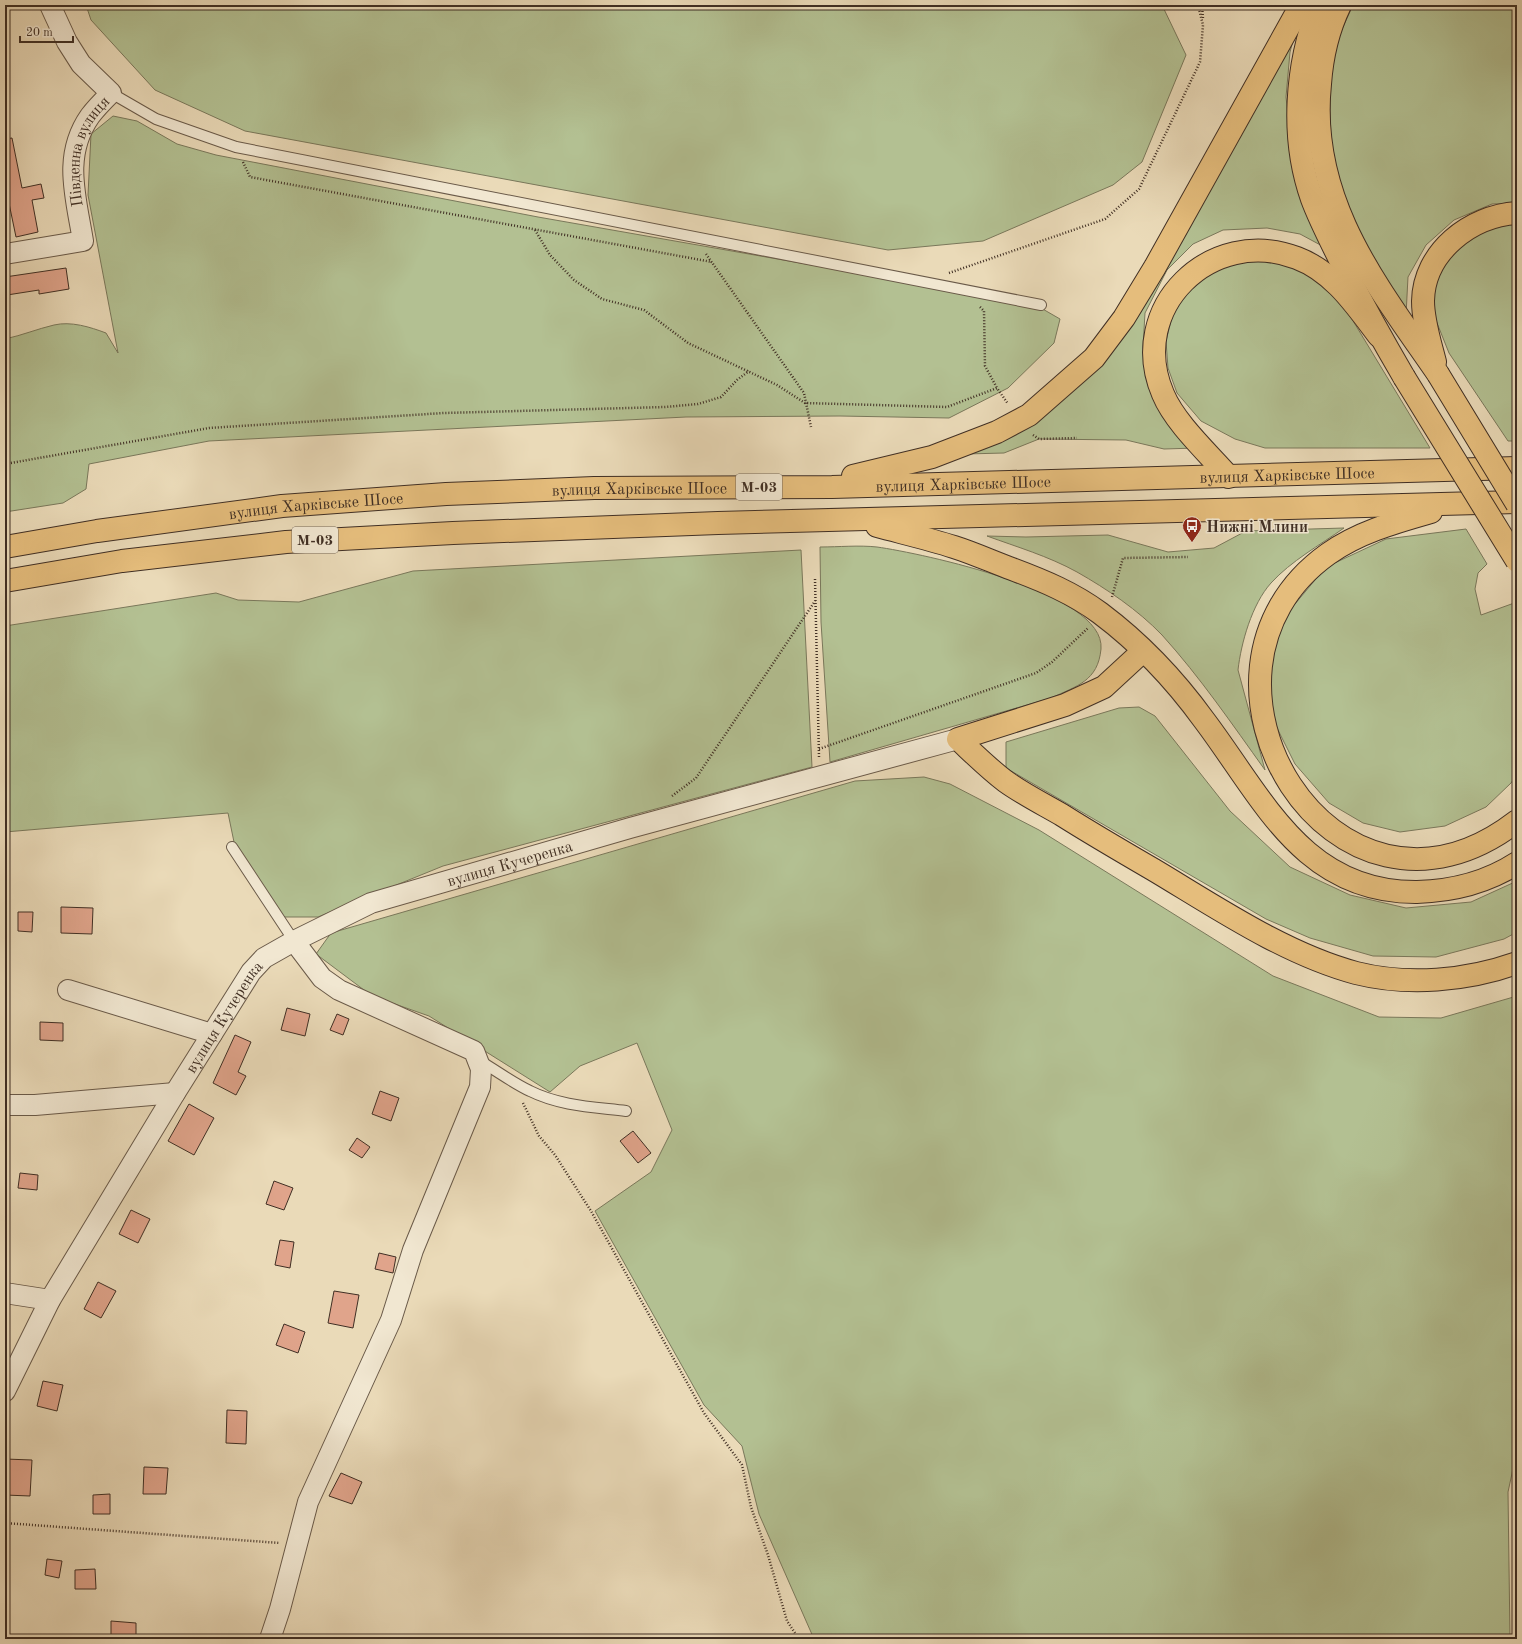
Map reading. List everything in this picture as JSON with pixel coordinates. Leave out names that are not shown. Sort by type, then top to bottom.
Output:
[{"type":"highway","points":[[716,486],[828,480],[883,470],[968,445],[997,432],[1029,414],[1094,358],[1124,318],[1192,201],[1301,5]]},
{"type":"highway","points":[[1319,5],[1305,53],[1300,91],[1299,132],[1304,167],[1312,198],[1326,231],[1380,336],[1517,561]]},
{"type":"highway","points":[[1340,5],[1326,43],[1318,94],[1318,125],[1324,170],[1335,205],[1354,246],[1376,285],[1438,374],[1517,503]]},
{"type":"highway","points":[[1438,374],[1425,318],[1423,302],[1429,273],[1445,246],[1468,228],[1491,217],[1517,213]]},
{"type":"highway","points":[[1229,477],[1173,413],[1160,386],[1155,352],[1157,330],[1160,318],[1169,299],[1183,281],[1205,264],[1228,254],[1256,250],[1285,254],[1309,263],[1331,279],[1348,296],[1380,336]]},
{"type":"highway","name":"вулиця Харківське Шосе","points":[[5,547],[97,531],[282,506],[454,494],[594,488],[716,486],[832,487],[1517,468]]},
{"type":"highway","points":[[1471,503],[1427,513],[1362,534],[1328,554],[1304,575],[1283,600],[1266,637],[1261,657],[1260,672],[1262,710],[1272,746],[1282,769],[1300,799],[1319,821],[1336,834],[1370,852],[1392,858],[1437,858],[1462,852],[1483,844],[1517,821]]},
{"type":"highway","name":"вулиця Харківське Шосе","points":[[5,582],[122,561],[286,542],[453,533],[853,520],[1517,503]]},
{"type":"highway","points":[[853,520],[954,547],[1058,587],[1101,614],[1144,651],[1181,690],[1276,821],[1309,856],[1328,869],[1349,880],[1376,888],[1401,892],[1449,890],[1475,884],[1503,872],[1517,863]]},
{"type":"highway","points":[[1144,651],[1104,687],[1065,705],[958,738],[990,768],[1020,791],[1197,896],[1304,955],[1356,973],[1405,981],[1460,977],[1497,970],[1517,963]]},
{"type":"street","name":"Південна вулиця","points":[[5,254],[83,241],[72,170],[76,142],[90,116],[110,93],[81,64],[67,42],[50,5]]},
{"type":"street","name":"вулиця Кучеренка","points":[[5,1391],[50,1300],[175,1093],[251,972],[264,958],[294,941],[371,903],[605,835],[958,738]]},
{"type":"street","points":[[270,1639],[298,1544],[308,1502],[391,1320],[414,1250],[480,1087],[481,1068],[474,1051],[339,990],[322,978],[294,941]]},
{"type":"street","points":[[68,990],[212,1034]]},
{"type":"street","points":[[5,1105],[35,1105],[175,1093]]},
{"type":"street","points":[[5,1293],[50,1300]]},
{"type":"lane","points":[[110,93],[156,120],[236,148],[1041,305]]},
{"type":"lane","points":[[232,847],[294,941]]},
{"type":"lane","points":[[477,1059],[531,1092],[565,1103],[626,1110]]},
{"type":"path","points":[[1198,5],[1203,25]]},
{"type":"path","points":[[922,282],[1105,219],[1138,189],[1200,62],[1203,25],[1202,5]]},
{"type":"path","points":[[236,148],[250,177],[712,262]]},
{"type":"path","points":[[535,230],[555,260],[574,280],[602,299],[644,310],[688,343],[777,385],[805,403],[947,407],[997,388]]},
{"type":"path","points":[[694,237],[804,393],[811,427]]},
{"type":"path","points":[[968,291],[984,311],[985,366],[997,388],[1010,407]]},
{"type":"path","points":[[5,464],[209,428],[444,413],[664,407],[698,404],[720,397],[737,380],[749,371]]},
{"type":"path","points":[[1029,431],[1039,439],[1076,438]]},
{"type":"path","points":[[1110,603],[1123,558],[1188,557]]},
{"type":"path","points":[[815,579],[820,777]]},
{"type":"path","points":[[666,800],[696,778],[815,601]]},
{"type":"path","points":[[819,749],[1036,673],[1052,662],[1092,624]]},
{"type":"path","points":[[522,1087],[523,1106],[539,1136],[555,1155],[591,1211],[704,1413],[742,1465],[751,1507],[768,1555],[787,1621],[799,1639]]},
{"type":"path","points":[[5,1522],[298,1544]]},
{"type":"green space","points":[[86,5],[1162,5],[1186,55],[1142,162],[1113,185],[983,241],[888,250],[245,131],[155,90],[91,20]]},
{"type":"green space","points":[[1353,5],[1517,5],[1517,203],[1492,204],[1454,220],[1426,245],[1408,277],[1406,315],[1354,226],[1330,164],[1330,71],[1339,36]]},
{"type":"green space","points":[[1301,10],[1290,52],[1286,97],[1291,144],[1326,248],[1300,234],[1267,228],[1223,230],[1193,244],[1167,270],[1145,313],[1143,347],[1149,385],[1173,424],[1197,448],[1164,449],[1126,440],[1039,439],[1004,453],[966,454],[1068,388]]},
{"type":"green space","points":[[113,116],[137,121],[177,144],[216,155],[538,217],[1034,304],[1060,319],[1054,343],[1008,388],[949,418],[840,416],[686,417],[209,441],[89,464],[86,489],[63,503],[5,512],[5,339],[54,325],[74,324],[106,333],[118,353],[88,195],[91,134]]},
{"type":"green space","points":[[1517,218],[1517,441],[1508,441],[1449,353],[1433,313],[1433,277],[1455,244]]},
{"type":"green space","points":[[1253,260],[1289,263],[1313,275],[1341,301],[1430,448],[1265,448],[1235,439],[1201,421],[1177,393],[1168,368],[1166,341],[1173,313],[1189,289],[1218,268]]},
{"type":"green space","points":[[1344,528],[1297,560],[1271,583],[1258,602],[1248,624],[1238,670],[1265,770],[1189,667],[1162,635],[1143,617],[1111,593],[1066,566],[1044,556],[987,536],[1026,537],[1108,535],[1168,552],[1214,548],[1246,531]]},
{"type":"green space","points":[[1466,529],[1487,564],[1478,573],[1475,589],[1481,615],[1517,602],[1517,774],[1511,783],[1486,807],[1445,826],[1400,832],[1363,823],[1329,803],[1295,764],[1274,722],[1268,674],[1279,623],[1326,567],[1386,539]]},
{"type":"green space","points":[[870,546],[931,557],[1007,579],[1044,593],[1074,610],[1095,628],[1101,649],[1096,668],[1085,681],[1051,698],[830,762],[821,622],[820,547]]},
{"type":"green space","points":[[801,550],[812,767],[443,866],[318,917],[284,917],[234,842],[228,813],[5,832],[5,626],[216,593],[238,600],[299,602],[413,571]]},
{"type":"green space","points":[[1139,707],[1155,716],[1230,811],[1290,867],[1350,895],[1406,908],[1471,902],[1517,881],[1517,932],[1504,939],[1436,957],[1373,956],[1310,938],[1266,919],[1006,768],[1006,742],[1119,708]]},
{"type":"green space","points":[[924,777],[950,784],[1039,830],[1273,976],[1379,1017],[1441,1018],[1517,996],[1517,1450],[1508,1492],[1510,1639],[1416,1639],[1411,1634],[1408,1639],[814,1639],[759,1514],[742,1446],[704,1405],[595,1211],[651,1172],[672,1130],[637,1043],[580,1066],[550,1092],[429,1016],[372,996],[316,954],[331,933],[855,781]]},
{"type":"building","points":[[12,138],[22,188],[41,184],[44,198],[32,200],[38,232],[16,237],[5,184],[5,139]]},
{"type":"building","points":[[66,268],[69,289],[39,294],[39,290],[7,295],[5,277]]},
{"type":"building","points":[[61,907],[93,908],[92,934],[61,933]]},
{"type":"building","points":[[18,912],[33,912],[32,932],[18,931]]},
{"type":"building","points":[[287,1008],[310,1014],[305,1036],[281,1030]]},
{"type":"building","points":[[337,1014],[349,1019],[343,1035],[330,1030]]},
{"type":"building","points":[[40,1022],[63,1023],[63,1041],[40,1040]]},
{"type":"building","points":[[235,1035],[251,1042],[238,1072],[246,1076],[236,1095],[213,1083]]},
{"type":"building","points":[[380,1091],[399,1098],[391,1121],[372,1114]]},
{"type":"building","points":[[189,1104],[214,1118],[194,1155],[168,1141]]},
{"type":"building","points":[[633,1131],[651,1153],[638,1163],[620,1141]]},
{"type":"building","points":[[357,1138],[370,1147],[362,1158],[349,1150]]},
{"type":"building","points":[[20,1173],[38,1175],[37,1190],[18,1188]]},
{"type":"building","points":[[274,1181],[293,1188],[284,1210],[266,1204]]},
{"type":"building","points":[[131,1210],[150,1219],[138,1243],[119,1234]]},
{"type":"building","points":[[280,1240],[294,1242],[290,1268],[275,1265]]},
{"type":"building","points":[[379,1253],[396,1257],[393,1273],[375,1269]]},
{"type":"building","points":[[98,1282],[116,1291],[101,1318],[84,1309]]},
{"type":"building","points":[[334,1291],[359,1295],[353,1328],[328,1323]]},
{"type":"building","points":[[284,1324],[305,1332],[298,1353],[276,1345]]},
{"type":"building","points":[[43,1381],[63,1385],[57,1411],[37,1406]]},
{"type":"building","points":[[227,1410],[247,1411],[246,1444],[226,1443]]},
{"type":"building","points":[[5,1459],[32,1460],[30,1496],[5,1495]]},
{"type":"building","points":[[144,1467],[168,1468],[166,1494],[143,1494]]},
{"type":"building","points":[[341,1473],[362,1482],[352,1504],[329,1496]]},
{"type":"building","points":[[110,1494],[110,1514],[93,1514],[93,1495]]},
{"type":"building","points":[[47,1559],[62,1561],[59,1578],[45,1575]]},
{"type":"building","points":[[95,1569],[96,1589],[75,1589],[75,1570]]},
{"type":"building","points":[[111,1621],[136,1623],[136,1639],[111,1639]]},
{"type":"place","name":"Нижні Млини","points":[[1192,543]]}]
